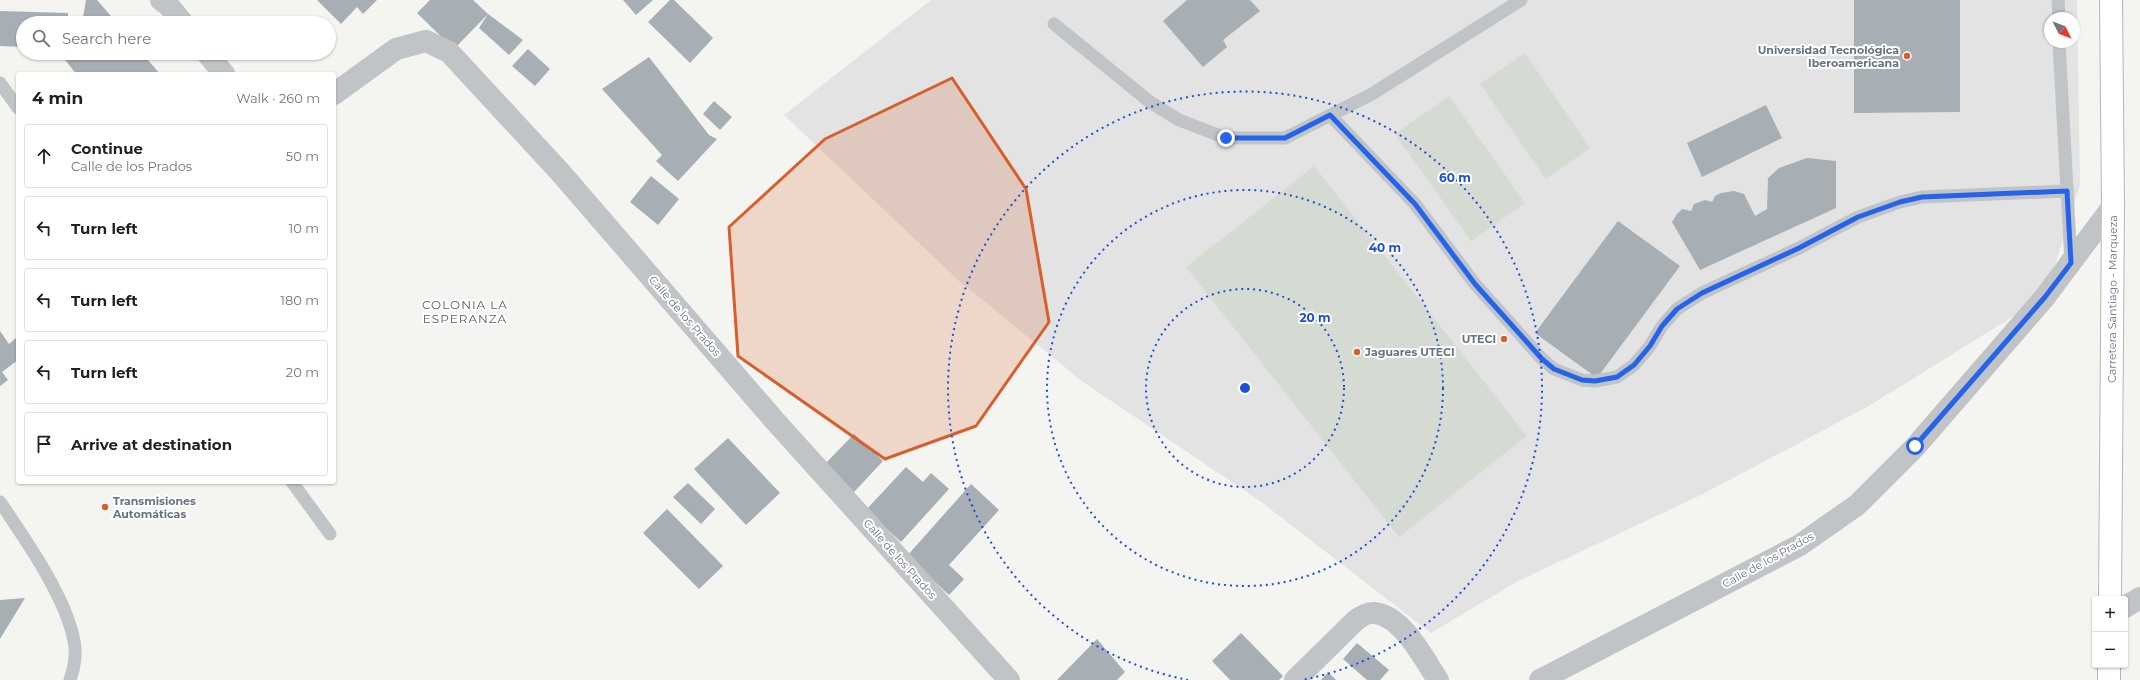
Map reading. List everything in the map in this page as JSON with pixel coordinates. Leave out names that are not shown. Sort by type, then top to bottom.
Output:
[{"type":"main road","name":"Carretera Santiago - Marqueza","points":[[2110,596],[2113,206],[2111,0]]},
{"type":"main road","points":[[2109,668],[2109,680]]},
{"type":"street","points":[[161,0],[168,5],[177,16]]},
{"type":"street","name":"Calle de los Prados","points":[[336,93],[396,49],[426,42],[449,52],[560,172],[775,421],[1009,680]]},
{"type":"street","points":[[213,60],[222,72]]},
{"type":"street","name":"Calle de los Prados","points":[[1540,680],[1800,545],[1858,505],[1915,446],[2045,297],[2113,206]]},
{"type":"street","points":[[2128,605],[2140,598]]},
{"type":"street","points":[[1295,680],[1355,621],[1364,615],[1373,612],[1386,616],[1400,625],[1438,680]]},
{"type":"lane","points":[[1054,24],[1150,102],[1179,120],[1226,138],[1285,138],[1372,94],[1521,0]]},
{"type":"lane","points":[[2058,0],[2059,12]]},
{"type":"lane","points":[[2059,48],[2071,263]]},
{"type":"lane","points":[[0,83],[16,105]]},
{"type":"lane","points":[[1330,115],[1415,204],[1475,284],[1542,359],[1554,369],[1582,380],[1595,381],[1617,377],[1634,365],[1650,346],[1662,326],[1677,309],[1702,293],[1879,209],[1922,197],[2067,191]]},
{"type":"lane","points":[[293,484],[330,534]]},
{"type":"lane","points":[[0,502],[31,546],[62,606],[75,642],[74,670],[70,680]]},
{"type":"highlighted area","points":[[952,78],[1026,189],[1049,322],[976,426],[885,459],[738,356],[729,227],[825,139]]},
{"type":"shaded area","name":"UTECI","points":[[931,0],[2077,0],[2077,12],[2044,12],[2044,48],[2078,48],[2080,185],[2045,297],[1867,407],[1701,495],[1518,581],[1431,633],[1260,501],[1083,382],[958,280],[784,115]]},
{"type":"shaded area","points":[[1525,53],[1590,148],[1546,179],[1480,84]]},
{"type":"shaded area","points":[[1449,96],[1525,203],[1471,241],[1395,134]]},
{"type":"shaded area","name":"Jaguares UTECI","points":[[1314,166],[1527,436],[1399,537],[1186,267]]},
{"type":"building","points":[[86,0],[97,0],[111,16],[83,16]]},
{"type":"building","points":[[317,0],[377,0],[363,14],[357,7],[341,24],[336,19],[336,16],[333,16]]},
{"type":"building","points":[[430,0],[473,0],[488,14],[454,49],[417,13]]},
{"type":"building","points":[[623,0],[653,0],[636,15]]},
{"type":"building","points":[[670,0],[674,0],[713,38],[690,63],[648,22]]},
{"type":"building","points":[[1187,0],[1250,0],[1260,11],[1223,40],[1227,47],[1203,67],[1163,21]]},
{"type":"building","name":"Universidad Tecnológica Iberoamericana","points":[[1854,0],[1960,0],[1960,112],[1854,113]]},
{"type":"building","points":[[0,11],[68,13],[68,16],[16,16],[16,47],[0,46]]},
{"type":"building","points":[[488,14],[523,40],[509,55],[479,28]]},
{"type":"building","points":[[528,49],[550,69],[535,86],[512,66]]},
{"type":"building","points":[[649,57],[709,135],[717,139],[678,181],[656,161],[662,155],[602,89]]},
{"type":"building","points":[[65,60],[148,60],[158,72],[74,72]]},
{"type":"building","points":[[714,101],[732,117],[720,130],[703,114]]},
{"type":"building","points":[[1766,105],[1782,138],[1702,177],[1687,143]]},
{"type":"building","points":[[1807,158],[1836,161],[1836,208],[1700,270],[1672,222],[1677,214],[1682,209],[1691,211],[1694,204],[1705,200],[1712,202],[1715,196],[1721,193],[1734,191],[1744,194],[1755,216],[1767,209],[1768,178],[1779,168]]},
{"type":"building","points":[[651,176],[679,199],[658,225],[630,202]]},
{"type":"building","points":[[1618,221],[1680,266],[1597,378],[1535,333]]},
{"type":"building","points":[[0,331],[9,344],[16,338],[16,362],[2,372],[8,380],[0,386]]},
{"type":"building","points":[[854,434],[883,461],[854,492],[825,464]]},
{"type":"building","points":[[728,438],[780,493],[746,525],[694,469]]},
{"type":"building","points":[[906,467],[923,482],[931,473],[949,489],[901,542],[866,510]]},
{"type":"building","points":[[688,483],[715,509],[701,524],[673,497]]},
{"type":"building","points":[[971,484],[999,510],[949,565],[964,579],[949,595],[907,556]]},
{"type":"building","points":[[667,509],[723,566],[699,589],[643,533]]},
{"type":"building","points":[[25,598],[0,639],[0,600]]},
{"type":"building","points":[[1241,633],[1283,676],[1279,680],[1230,680],[1212,661]]},
{"type":"building","points":[[1097,639],[1125,672],[1117,680],[1057,680]]},
{"type":"building","points":[[1357,643],[1389,670],[1380,680],[1367,680],[1343,659]]},
{"type":"building","points":[[1328,672],[1336,680],[1321,680]]},
{"type":"place","name":"Universidad Tecnológica Iberoamericana","points":[[1907,56]]},
{"type":"place","name":"UTECI","points":[[1504,339]]},
{"type":"place","name":"Jaguares UTECI","points":[[1357,352]]},
{"type":"place","name":"Transmisiones Automáticas","points":[[105,507]]},
{"type":"district","name":"COLONIA LA ESPERANZA","points":[[465,312]]},
{"type":"route","points":[[1226,138],[1285,138],[1330,115],[1415,204],[1475,284],[1542,359],[1554,369],[1567,375],[1582,380],[1595,381],[1617,377],[1634,365],[1650,346],[1662,326],[1677,309],[1702,293],[1799,248],[1858,217],[1900,202],[1922,197],[2067,191],[2071,263],[2045,297],[1915,446]]}]
